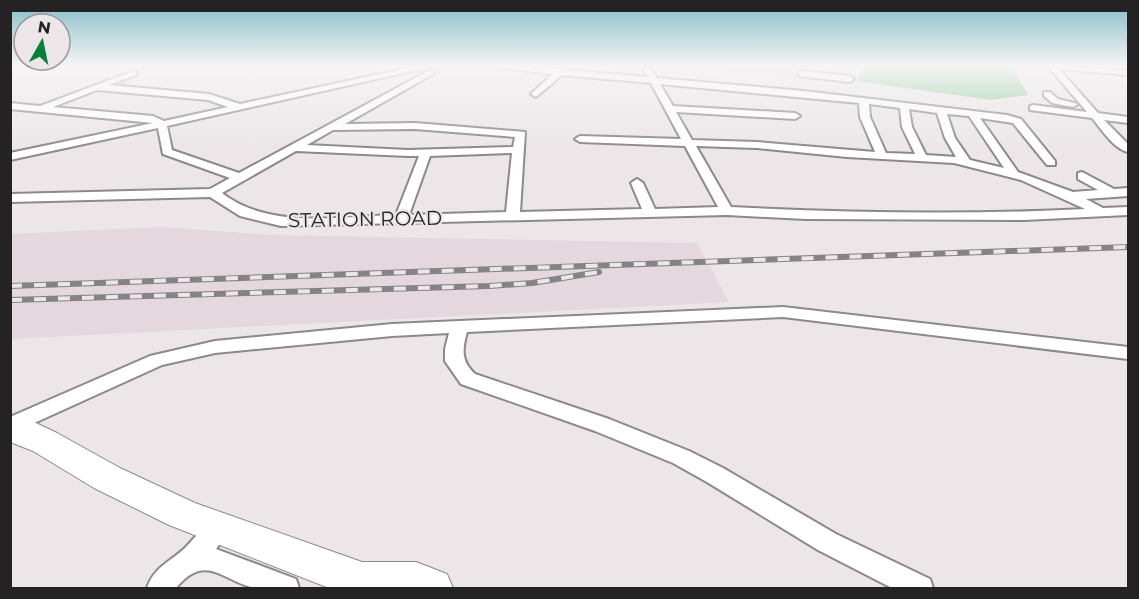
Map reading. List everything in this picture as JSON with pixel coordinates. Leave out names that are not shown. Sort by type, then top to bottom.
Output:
[{"type":"highway","points":[[10,428],[45,442],[107,478],[182,514],[367,585],[416,582],[432,588]]},
{"type":"street","points":[[40,109],[82,93]]},
{"type":"street","points":[[164,93],[209,97],[239,107]]},
{"type":"street","points":[[10,157],[303,93]]},
{"type":"street","points":[[10,198],[213,193],[392,93]]},
{"type":"street","points":[[661,93],[727,211]]},
{"type":"street","points":[[797,93],[1017,121],[1051,163]]},
{"type":"street","points":[[1077,93],[1112,135],[1128,149]]},
{"type":"street","points":[[1047,94],[1055,101],[1088,105]]},
{"type":"street","points":[[864,101],[865,117],[882,156]]},
{"type":"street","points":[[10,106],[153,119],[162,124]]},
{"type":"street","points":[[904,106],[907,127],[922,158]]},
{"type":"street","points":[[1033,108],[1128,118]]},
{"type":"street","points":[[1120,108],[1128,118]]},
{"type":"street","points":[[670,109],[795,116]]},
{"type":"street","points":[[940,111],[951,138],[965,162]]},
{"type":"street","points":[[973,115],[1014,174]]},
{"type":"street","points":[[162,124],[167,152],[240,178]]},
{"type":"street","points":[[332,127],[415,126],[519,132],[521,136],[513,216]]},
{"type":"street","points":[[580,139],[776,146],[965,162],[1014,174],[1071,196],[1100,212]]},
{"type":"street","points":[[294,148],[426,152],[518,150]]},
{"type":"street","points":[[400,219],[426,152]]},
{"type":"street","points":[[1082,176],[1112,194]]},
{"type":"street","points":[[637,183],[650,213]]},
{"type":"street","points":[[1071,196],[1128,192]]},
{"type":"street","name":"STATION ROAD","points":[[213,193],[233,209],[250,217],[281,222],[727,211],[805,215],[1024,216],[1128,211]]},
{"type":"street","points":[[10,428],[157,360],[238,344],[392,330],[783,312],[1128,353]]},
{"type":"street","points":[[459,327],[453,354],[457,369],[468,379],[605,426],[682,458],[833,546],[920,588]]},
{"type":"street","points":[[160,588],[179,566],[192,558],[220,528]]},
{"type":"street","points":[[192,558],[209,559],[286,588]]},
{"type":"shaded area","points":[[941,93],[1027,93],[1028,95],[991,100]]},
{"type":"shaded area","points":[[161,227],[271,235],[697,243],[729,302],[11,339],[11,234]]},
{"type":"railway","points":[[10,286],[1128,247]]},
{"type":"railway","points":[[10,300],[489,286],[532,283],[599,272]]}]
